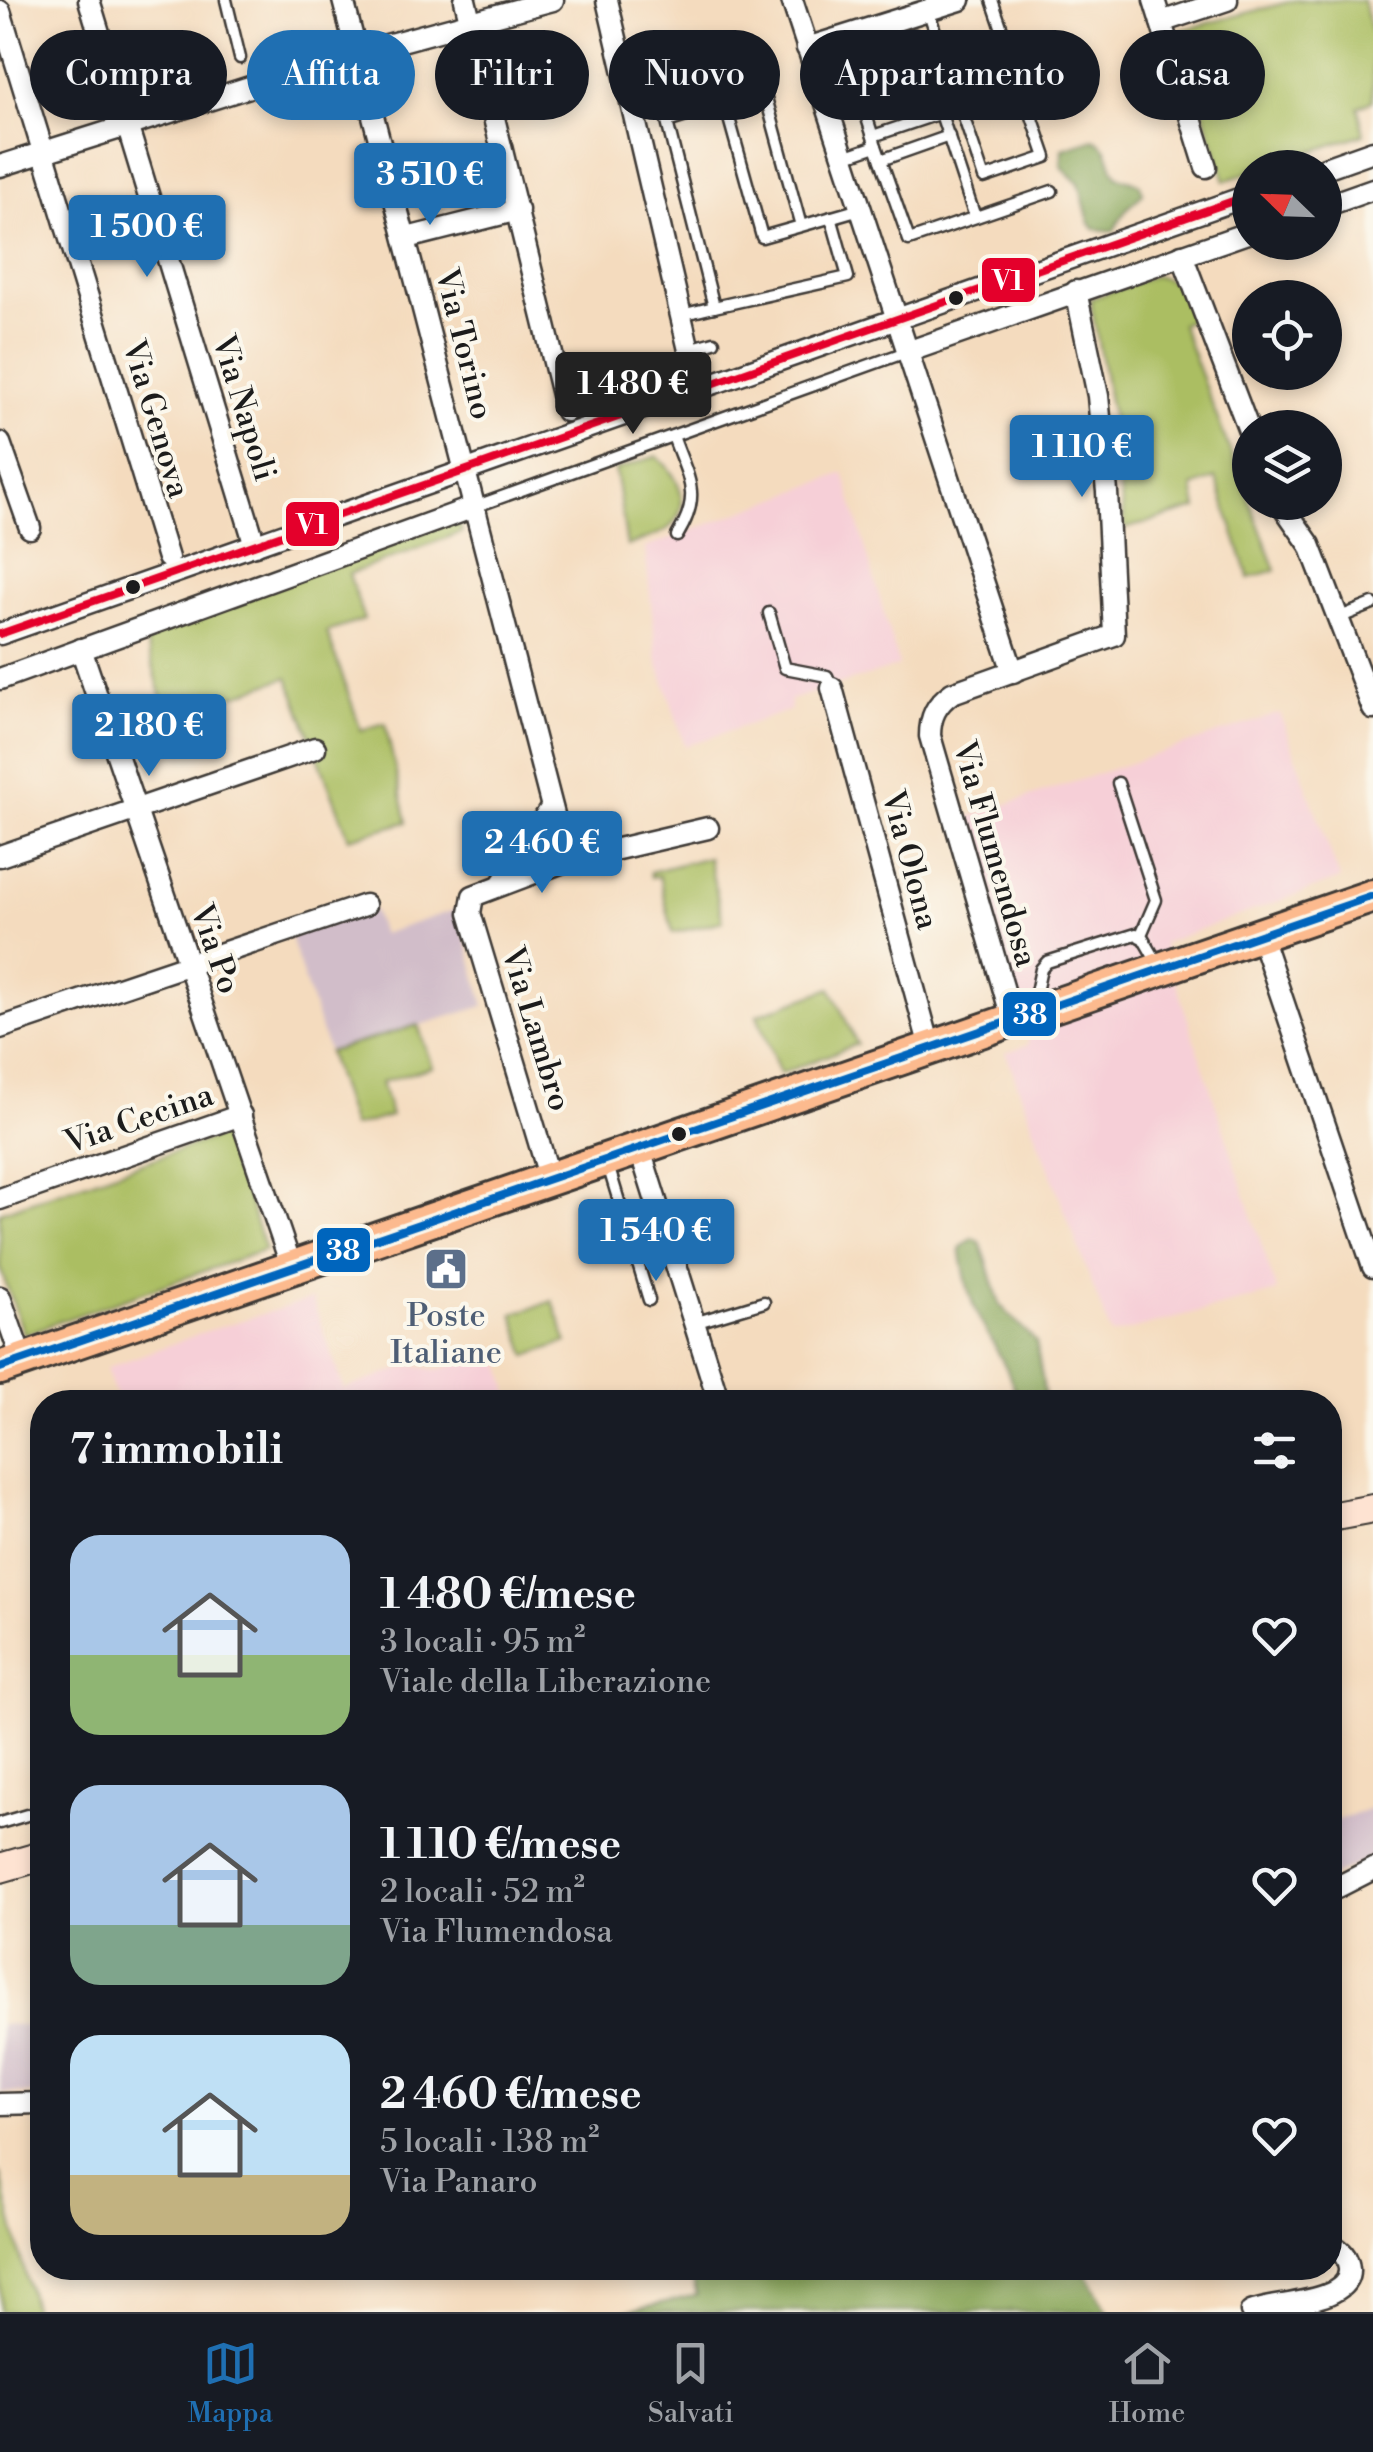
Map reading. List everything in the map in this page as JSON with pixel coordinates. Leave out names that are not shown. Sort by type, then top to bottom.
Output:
[{"type":"main road","points":[[11,1364],[1373,896]]},
{"type":"street","name":"Via Napoli","points":[[89,0],[255,546]]},
{"type":"street","name":"Via Torino","points":[[343,0],[351,30]]},
{"type":"street","points":[[464,0],[566,411]]},
{"type":"street","points":[[415,37],[553,0]]},
{"type":"street","points":[[608,0],[691,356]]},
{"type":"street","points":[[865,30],[960,0]]},
{"type":"street","points":[[1154,0],[1206,168]]},
{"type":"street","points":[[1161,22],[1228,0]]},
{"type":"street","points":[[798,2],[804,30]]},
{"type":"street","name":"Via Genova","points":[[0,10],[168,558]]},
{"type":"street","points":[[0,166],[247,88]]},
{"type":"street","name":"Via Torino","points":[[375,120],[474,507]]},
{"type":"street","points":[[832,120],[1013,672]]},
{"type":"street","points":[[1342,162],[1373,151]]},
{"type":"street","points":[[1342,200],[1373,190]]},
{"type":"street","points":[[0,634],[1232,201]]},
{"type":"street","points":[[407,238],[518,210]]},
{"type":"street","points":[[910,351],[1232,238]]},
{"type":"street","points":[[1182,256],[1241,410]]},
{"type":"street","name":"Via Flumendosa","points":[[1021,1015],[954,826],[930,736],[930,722],[942,699],[952,693],[1114,635],[1098,396],[1076,291]]},
{"type":"street","points":[[0,443],[30,528]]},
{"type":"street","points":[[0,680],[474,507],[566,861]]},
{"type":"street","points":[[1293,520],[1310,545],[1373,708]]},
{"type":"street","name":"Via Po","points":[[81,649],[292,1268]]},
{"type":"street","name":"Via Olona","points":[[832,688],[930,1047]]},
{"type":"street","points":[[0,856],[315,748]]},
{"type":"street","name":"Via Lambro","points":[[550,1179],[470,913],[473,896],[502,883],[552,808]]},
{"type":"street","points":[[502,883],[566,861],[708,828]]},
{"type":"street","points":[[0,1028],[365,905]]},
{"type":"street","points":[[1261,936],[1373,1268]]},
{"type":"street","name":"Via Cecina","points":[[0,1199],[240,1115]]},
{"type":"street","points":[[640,1150],[715,1390]]},
{"type":"street","points":[[0,1297],[11,1364]]},
{"type":"street","points":[[1342,1514],[1373,1509]]},
{"type":"street","points":[[0,1868],[30,1859]]},
{"type":"street","points":[[1342,1885],[1373,1869]]},
{"type":"street","points":[[0,2104],[30,2104]]},
{"type":"street","points":[[1250,2312],[1328,2295],[1344,2287],[1348,2265],[1342,2253]]},
{"type":"lane","points":[[226,0],[240,58]]},
{"type":"lane","points":[[928,10],[984,178],[1046,157],[992,0]]},
{"type":"lane","points":[[674,120],[667,122],[714,307]]},
{"type":"lane","points":[[730,120],[762,237],[860,209]]},
{"type":"lane","points":[[772,120],[801,226]]},
{"type":"lane","points":[[867,120],[909,240],[1052,191]]},
{"type":"lane","points":[[844,158],[926,120]]},
{"type":"lane","points":[[943,120],[975,218]]},
{"type":"lane","points":[[881,160],[948,136]]},
{"type":"lane","points":[[681,315],[848,276],[831,218]]},
{"type":"lane","points":[[691,356],[714,342]]},
{"type":"lane","points":[[474,507],[910,351]]},
{"type":"lane","points":[[673,436],[693,494],[690,515],[677,536]]},
{"type":"lane","points":[[1338,618],[1373,604]]},
{"type":"lane","points":[[768,613],[784,668],[828,676],[832,688]]},
{"type":"lane","points":[[1118,783],[1156,900],[1140,937]]},
{"type":"lane","points":[[1021,1015],[1047,962],[1136,934],[1161,970]]},
{"type":"lane","points":[[606,1160],[649,1300]]},
{"type":"lane","points":[[694,1323],[764,1302]]},
{"type":"lane","points":[[0,1823],[27,1815]]},
{"type":"shaded area","points":[[844,473],[899,666],[790,700],[791,710],[685,746],[657,658],[645,548]]},
{"type":"shaded area","points":[[1280,713],[1340,879],[1163,943],[1277,1292],[1111,1335],[1006,1053],[1029,1044],[963,819]]},
{"type":"shaded area","points":[[373,909],[382,934],[457,909],[485,1006],[328,1052],[290,936]]},
{"type":"shaded area","points":[[312,1299],[344,1389],[412,1365],[438,1370],[498,1349],[508,1390],[114,1390],[106,1368],[207,1331]]},
{"type":"shaded area","points":[[1373,1807],[1373,1857],[1342,1871],[1342,1819]]},
{"type":"shaded area","points":[[0,2024],[30,2025],[30,2094],[0,2093]]},
{"type":"green space","points":[[1296,0],[1363,0],[1373,39],[1373,100],[1358,107],[1364,134],[1316,150],[1232,150],[1232,178],[1225,181],[1206,120],[1265,120],[1265,30],[1183,30]]},
{"type":"green space","points":[[1094,139],[1106,150],[1116,174],[1140,184],[1143,194],[1127,208],[1114,231],[1094,229],[1079,183],[1061,166],[1063,149]]},
{"type":"green space","points":[[1153,276],[1170,280],[1185,295],[1195,318],[1181,324],[1232,456],[1232,520],[1257,520],[1276,570],[1249,578],[1216,478],[1193,487],[1197,508],[1125,529],[1111,411],[1090,299]]},
{"type":"green space","points":[[657,456],[680,489],[678,517],[667,529],[627,546],[615,470]]},
{"type":"green space","points":[[458,519],[462,532],[349,574],[364,620],[327,632],[361,730],[385,723],[407,822],[349,838],[288,677],[168,718],[143,632]]},
{"type":"green space","points":[[708,857],[723,921],[673,933],[659,876],[651,877],[650,872]]},
{"type":"green space","points":[[831,988],[857,1044],[780,1074],[757,1015]]},
{"type":"green space","points":[[418,1025],[432,1067],[381,1082],[391,1116],[352,1127],[328,1052]]},
{"type":"green space","points":[[226,1134],[265,1250],[24,1334],[0,1268],[0,1212]]},
{"type":"green space","points":[[973,1238],[980,1242],[1000,1305],[1036,1342],[1044,1390],[1015,1390],[977,1315],[960,1248]]},
{"type":"green space","points":[[553,1301],[567,1342],[527,1356],[513,1314]]},
{"type":"green space","points":[[0,2172],[34,2312],[0,2312]]},
{"type":"green space","points":[[693,2280],[1090,2280],[1108,2312],[621,2312],[697,2295]]},
{"type":"transit line","name":"V1","points":[[0,634],[1232,201]]},
{"type":"transit line","name":"38","points":[[0,1368],[1373,896]]},
{"type":"place","name":"Poste Italiane","points":[[446,1269]]}]
